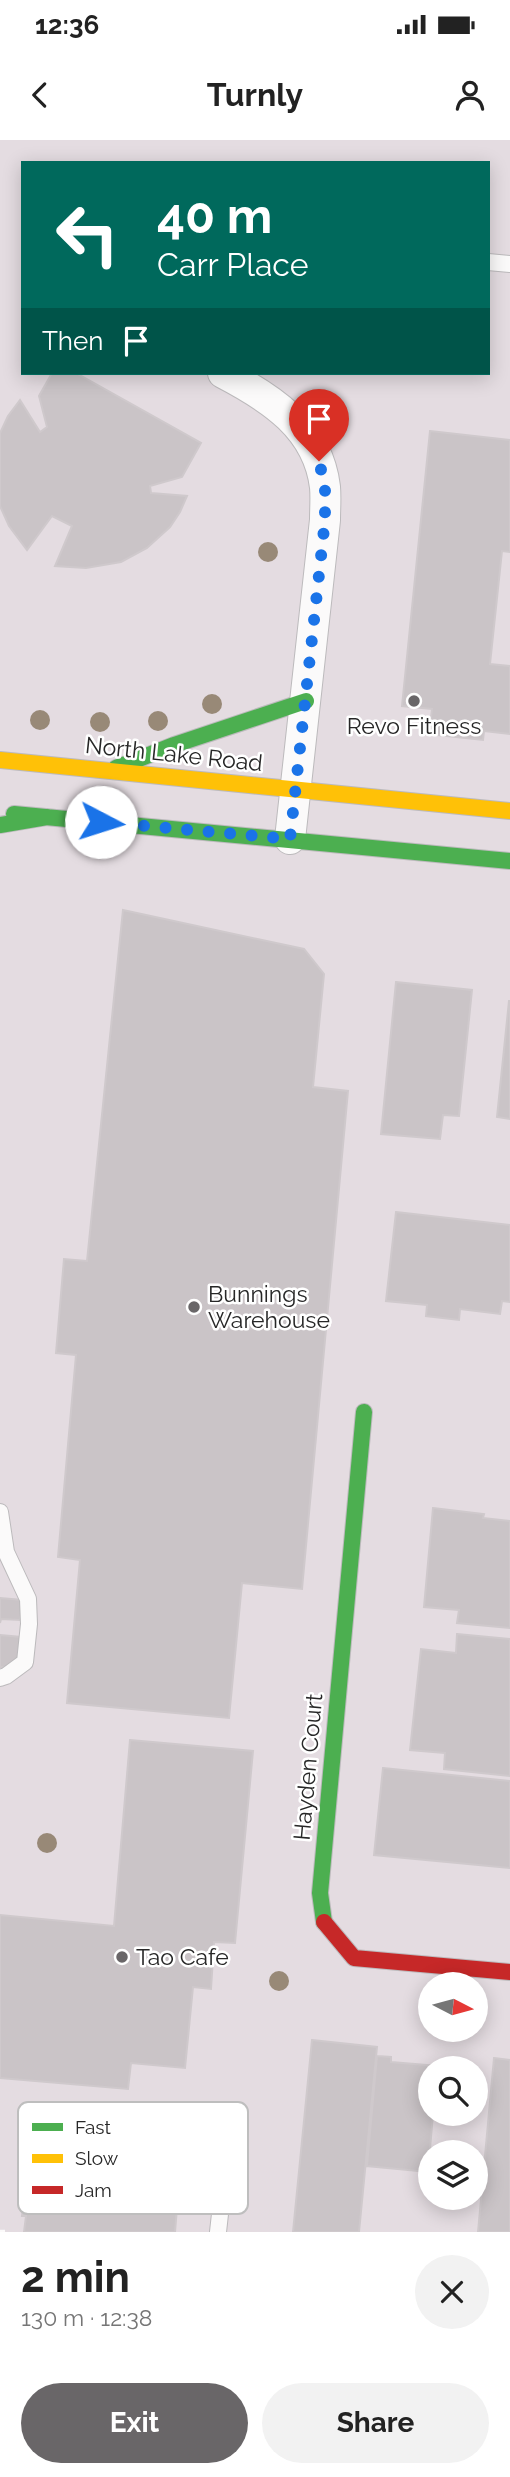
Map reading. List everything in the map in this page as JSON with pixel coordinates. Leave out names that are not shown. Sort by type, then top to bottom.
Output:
[{"type":"main road","points":[[111,770],[174,745],[306,701]]},
{"type":"main road","name":"North Lake Road","points":[[0,760],[510,811]]},
{"type":"main road","points":[[0,813],[510,861]]},
{"type":"main road","points":[[0,825],[47,817]]},
{"type":"main road","name":"Hayden Court","points":[[364,1412],[320,1893],[324,1925],[354,1958],[510,1972]]},
{"type":"street","points":[[227,375],[282,408],[302,431],[319,461],[325,487],[325,520],[290,839]]},
{"type":"lane","points":[[490,262],[510,264]]},
{"type":"lane","points":[[0,1511],[6,1552],[29,1600],[25,1662],[0,1678]]},
{"type":"lane","points":[[218,2232],[220,2214]]},
{"type":"building","points":[[51,375],[80,375],[201,443],[182,477],[150,486],[151,493],[187,496],[170,527],[147,548],[121,562],[86,568],[55,566],[72,526],[52,516],[27,550],[9,526],[0,506],[0,433],[20,400],[40,432],[47,427],[39,396]]},
{"type":"building","points":[[430,431],[510,440],[510,552],[502,551],[490,664],[510,666],[510,734],[484,731],[483,740],[429,734],[432,709],[402,706]]},
{"type":"building","name":"Bunnings Warehouse","points":[[123,910],[304,949],[324,974],[313,1087],[348,1091],[302,1589],[242,1583],[229,1718],[67,1703],[80,1560],[58,1557],[76,1355],[56,1353],[64,1259],[87,1261]]},
{"type":"building","points":[[396,982],[472,990],[459,1116],[443,1115],[440,1139],[381,1134]]},
{"type":"building","points":[[510,1001],[510,1119],[497,1117]]},
{"type":"building","points":[[396,1212],[510,1225],[510,1302],[502,1301],[500,1314],[460,1309],[459,1320],[426,1316],[427,1305],[386,1301]]},
{"type":"building","points":[[433,1508],[484,1514],[483,1518],[510,1521],[510,1628],[457,1623],[459,1610],[424,1607]]},
{"type":"building","points":[[0,1598],[22,1600],[20,1620],[1,1619],[0,1623]]},
{"type":"building","points":[[457,1634],[510,1639],[510,1776],[444,1769],[445,1753],[410,1750],[421,1649],[456,1653]]},
{"type":"building","points":[[0,1635],[21,1637],[18,1668],[0,1667]]},
{"type":"building","points":[[130,1740],[253,1751],[235,1943],[214,1942],[211,1989],[193,1987],[185,2068],[131,2063],[128,2089],[0,2078],[0,1915],[114,1926]]},
{"type":"building","points":[[383,1768],[510,1781],[510,1868],[374,1855]]},
{"type":"building","points":[[312,2040],[377,2047],[359,2232],[293,2232]]},
{"type":"building","points":[[377,2056],[391,2057],[391,2062],[418,2064],[418,2126],[432,2126],[431,2140],[418,2140],[418,2171],[367,2166]]},
{"type":"building","points":[[494,2058],[510,2060],[510,2232],[478,2232],[480,2210],[488,2210],[488,2123]]},
{"type":"building","points":[[176,2214],[175,2232],[24,2232],[26,2216],[22,2216]]},
{"type":"traffic: fast","points":[[116,768],[174,745],[306,701]]},
{"type":"traffic: fast","points":[[14,814],[510,861]]},
{"type":"traffic: fast","points":[[0,825],[47,817]]},
{"type":"traffic: fast","points":[[324,1922],[320,1893],[364,1412]]},
{"type":"traffic: slow","points":[[0,760],[510,811]]},
{"type":"traffic: jam","points":[[324,1922],[354,1958],[510,1972]]},
{"type":"place","name":"Revo Fitness","points":[[414,701]]},
{"type":"place","name":"Bunnings Warehouse","points":[[194,1307]]},
{"type":"place","name":"Tao Cafe","points":[[122,1957]]},
{"type":"route","points":[[101,822],[290,839],[325,520],[325,487],[319,461]]}]
